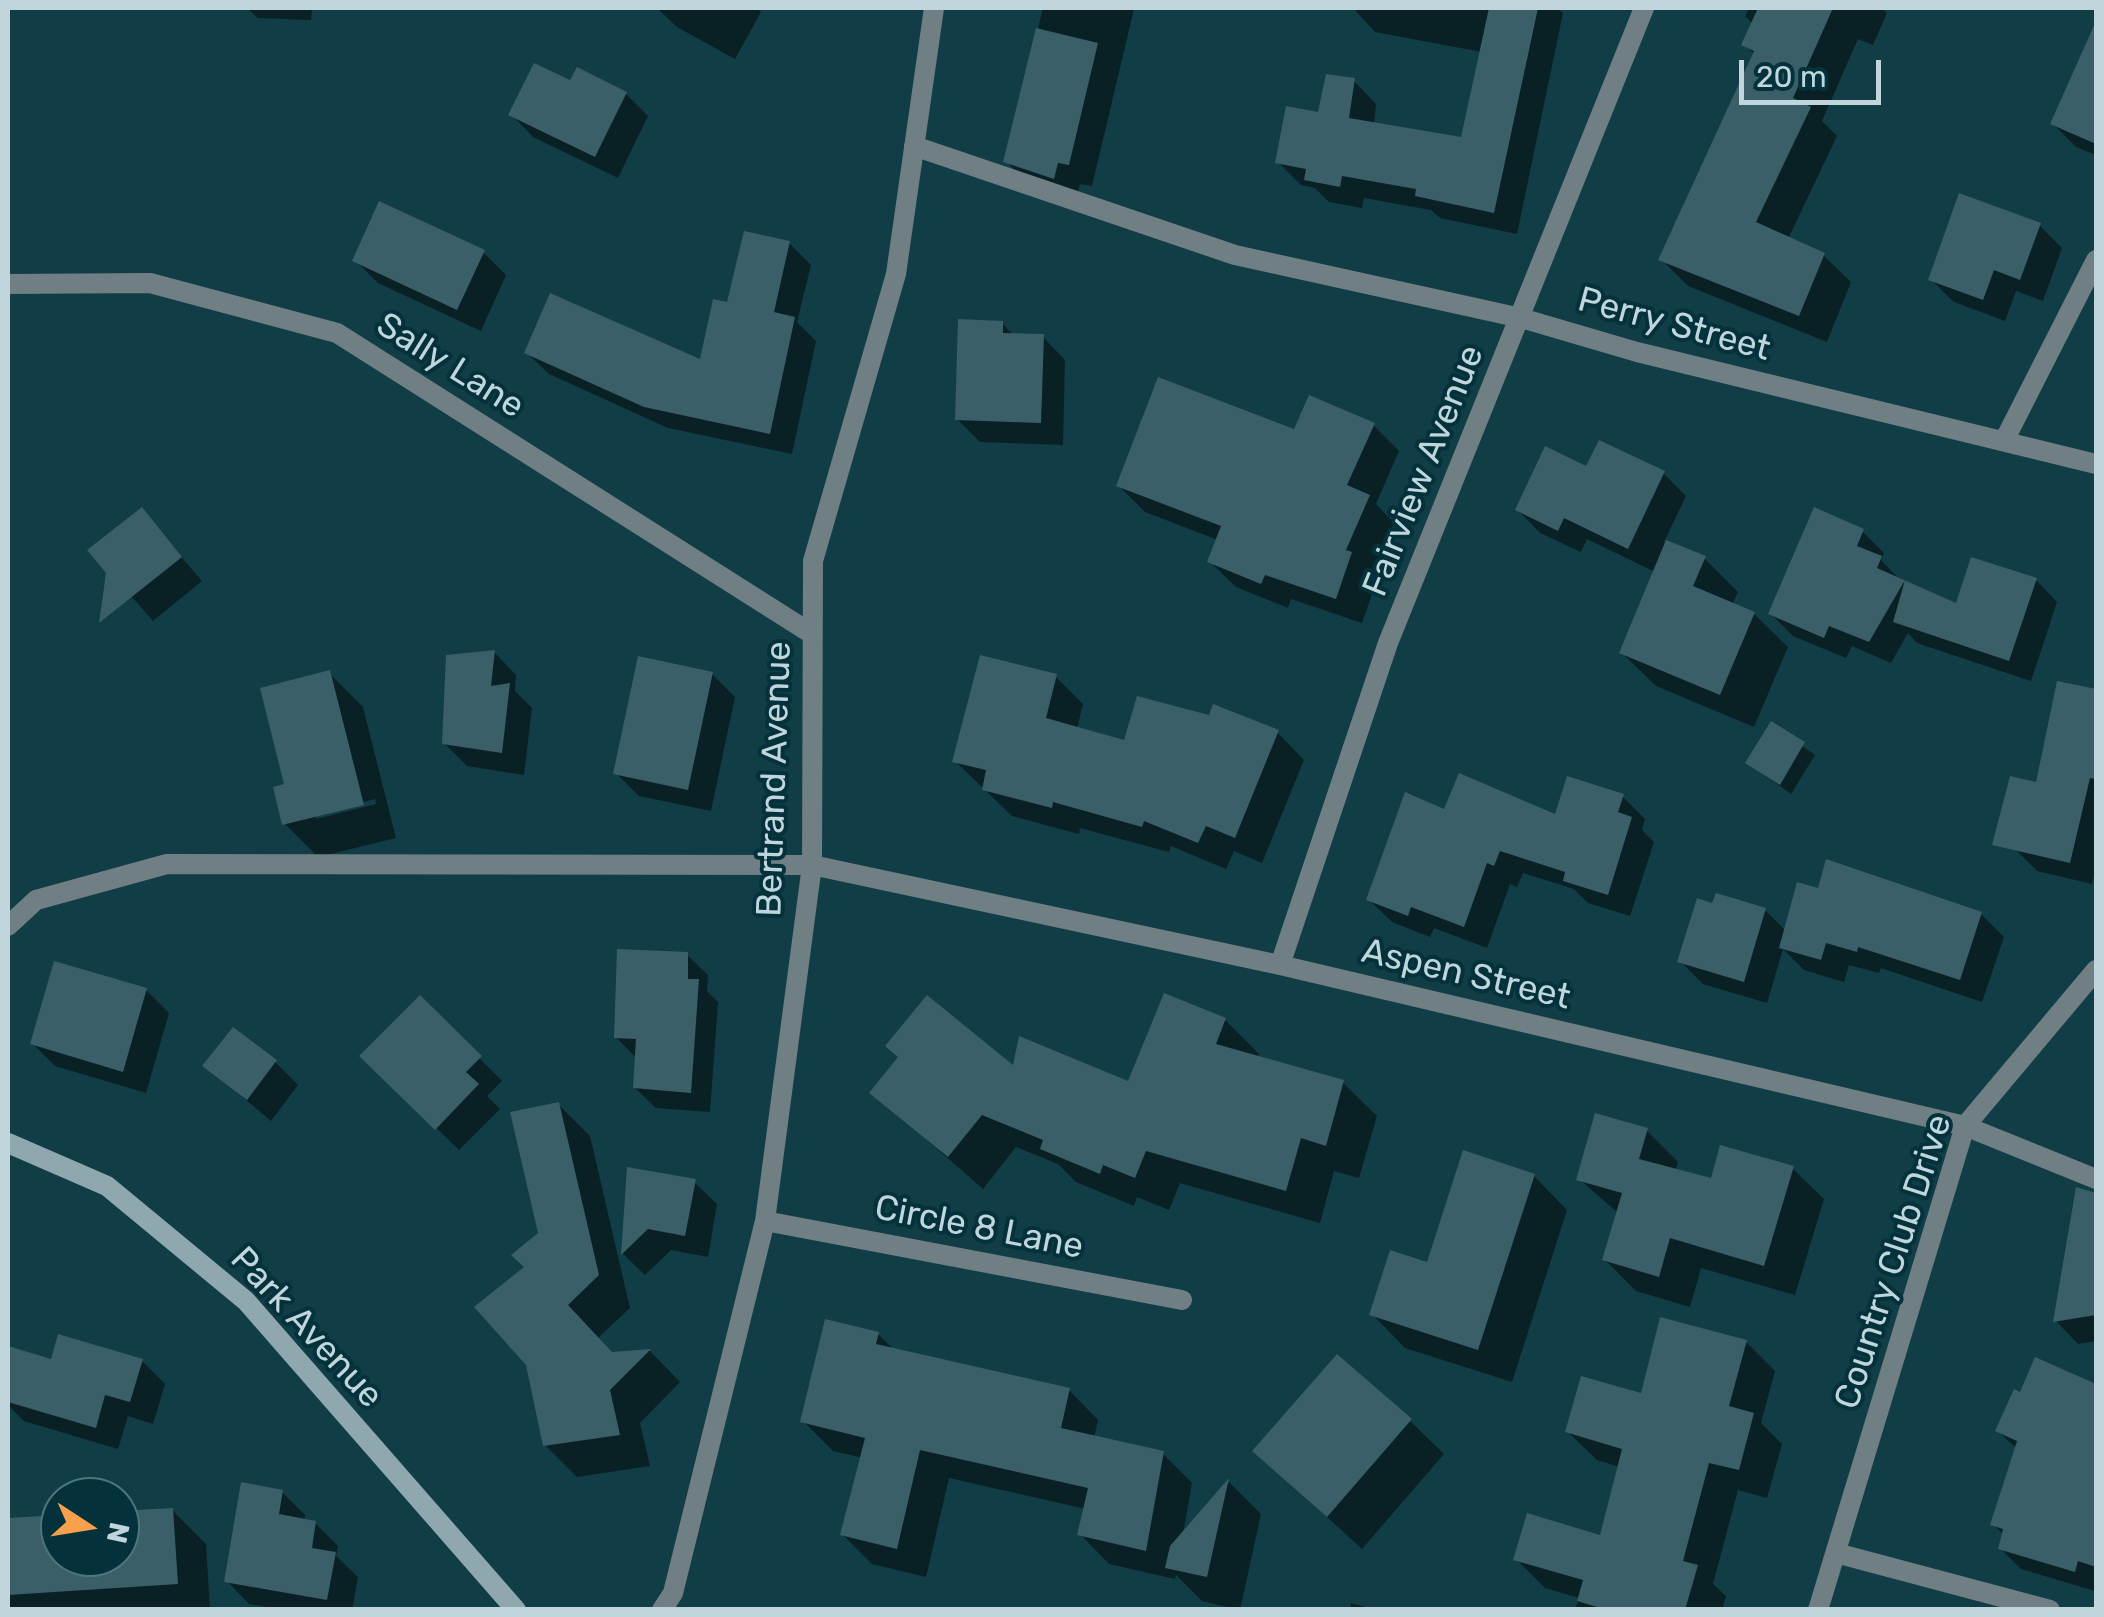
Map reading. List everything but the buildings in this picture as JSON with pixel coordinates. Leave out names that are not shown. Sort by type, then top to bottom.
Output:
[{"type":"street","name":"Bertrand Avenue","points":[[662,1610],[673,1592],[765,1221],[812,865],[812,561],[896,274],[934,8]]},
{"type":"street","name":"Fairview Avenue","points":[[1280,965],[1388,643],[1644,8]]},
{"type":"street","name":"Perry Street","points":[[914,146],[1235,255],[1521,318],[1637,352],[2096,464]]},
{"type":"street","points":[[2004,441],[2096,260]]},
{"type":"street","name":"Sally Lane","points":[[8,284],[150,283],[336,333],[812,634]]},
{"type":"street","name":"Aspen Street","points":[[8,926],[36,900],[167,864],[812,865],[1280,965],[1965,1126],[2096,1179]]},
{"type":"street","name":"Country Club Drive","points":[[1818,1610],[1965,1126],[2096,970]]},
{"type":"street","name":"Park Avenue","points":[[8,1143],[107,1186],[246,1301],[516,1610]]},
{"type":"street","name":"Circle 8 Lane","points":[[765,1221],[1182,1300]]},
{"type":"street","points":[[1836,1553],[2050,1610]]}]
